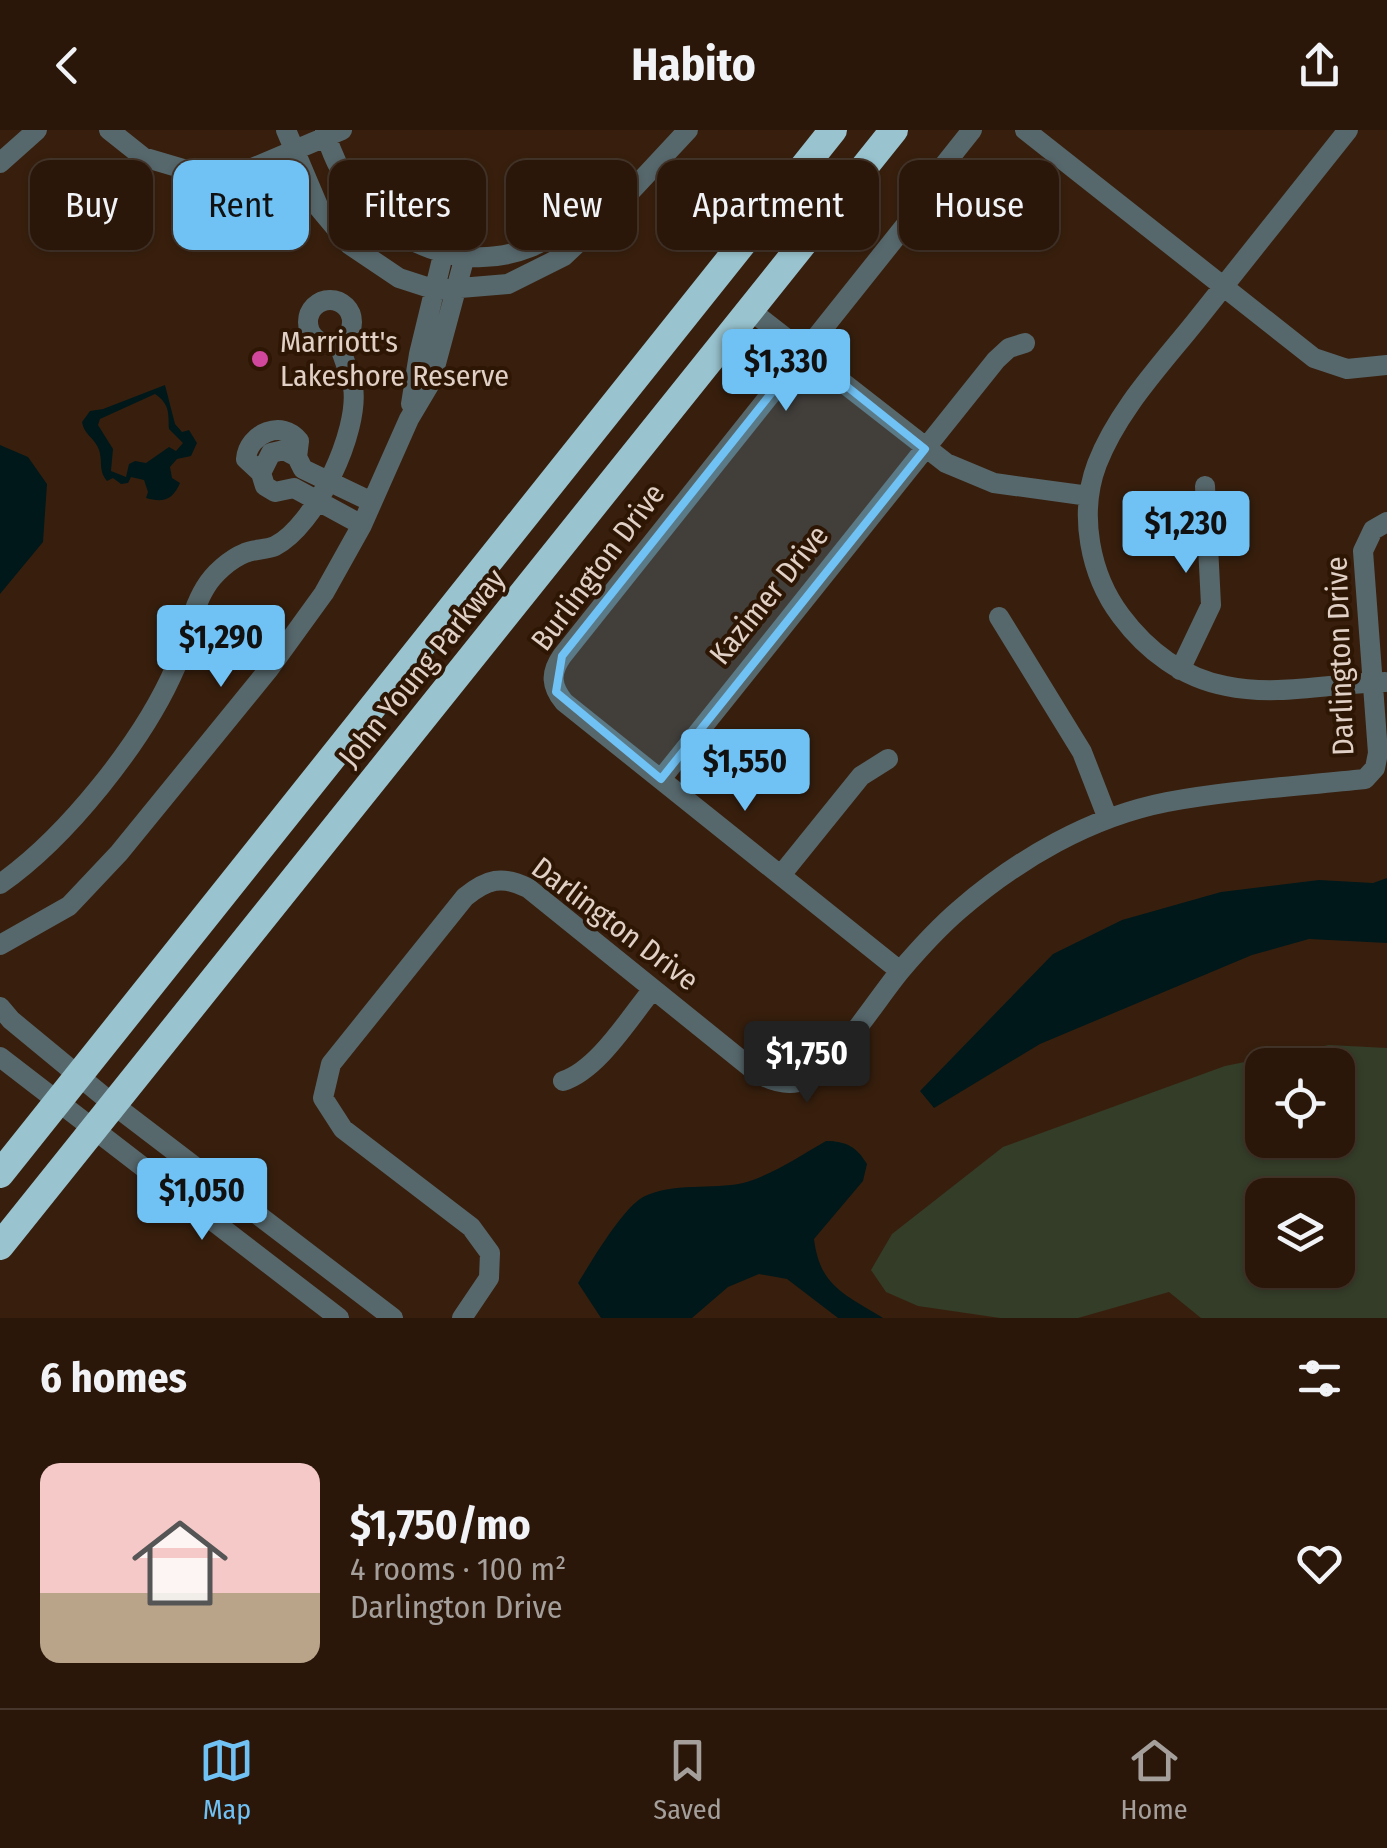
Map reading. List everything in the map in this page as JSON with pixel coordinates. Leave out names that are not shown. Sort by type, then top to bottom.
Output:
[{"type":"highway","name":"John Young Parkway","points":[[0,1174],[833,130]]},
{"type":"highway","name":"John Young Parkway","points":[[0,1246],[894,130]]},
{"type":"street","points":[[0,163],[37,130]]},
{"type":"street","points":[[109,130],[143,156],[187,170],[243,172],[331,132],[352,191],[395,233],[443,254],[486,258],[532,247],[644,178]]},
{"type":"street","points":[[286,130],[319,208],[350,245],[399,278],[447,289],[508,284],[564,256],[688,130]]},
{"type":"street","name":"Burlington Drive","points":[[900,970],[564,702],[554,686],[554,668],[908,222],[937,174],[972,130]]},
{"type":"street","points":[[1025,130],[1303,351],[1324,364],[1346,369],[1387,365]]},
{"type":"street","points":[[1348,130],[1126,408],[1097,465],[1089,496],[1089,535],[1103,588],[1137,636],[1180,670],[1214,683],[1259,690],[1380,682]]},
{"type":"street","points":[[443,254],[447,289]]},
{"type":"street","points":[[2,947],[69,906],[119,854],[269,669],[324,593],[362,524],[409,419],[419,354],[465,256]]},
{"type":"street","points":[[750,310],[925,449],[957,469],[994,483],[1089,496]]},
{"type":"street","name":"Kazimer Drive","points":[[661,779],[1002,354],[1025,343]]},
{"type":"street","points":[[0,884],[42,851],[74,817],[141,729],[176,666],[205,588],[220,570],[244,553],[275,546],[296,529],[318,502],[348,432],[353,389],[338,344]]},
{"type":"street","points":[[362,524],[294,488],[275,492],[265,486],[261,474],[246,458],[252,440],[282,428],[291,430],[299,441],[297,456],[303,469],[372,502]]},
{"type":"street","points":[[1180,670],[1211,605],[1205,486]]},
{"type":"street","name":"Darlington Drive","points":[[462,1318],[489,1278],[490,1253],[471,1227],[342,1129],[323,1098],[331,1064],[465,896],[484,882],[510,879],[528,888],[756,1072],[777,1082],[793,1084],[821,1070],[900,970],[943,924],[996,878],[1066,837],[1108,819],[1167,802],[1365,779],[1375,768],[1378,754],[1380,682],[1363,552],[1370,534],[1387,522]]},
{"type":"street","points":[[999,617],[1082,752],[1108,819]]},
{"type":"street","points":[[781,875],[861,776],[888,759]]},
{"type":"street","points":[[563,1081],[596,1060],[652,989]]},
{"type":"street","points":[[0,1007],[114,1105],[393,1318]]},
{"type":"street","points":[[0,1057],[340,1318]]},
{"type":"highlighted area","points":[[804,352],[925,449],[661,779],[556,692],[562,656]]},
{"type":"green space","points":[[1329,1045],[1387,1048],[1387,1318],[1201,1318],[1169,1292],[1078,1318],[1000,1318],[918,1306],[886,1292],[871,1270],[892,1234],[1003,1147],[1245,1062],[1245,1158],[1355,1158],[1355,1048],[1314,1048]]},
{"type":"water","points":[[165,385],[175,424],[182,432],[189,430],[197,443],[191,456],[177,459],[170,467],[172,478],[180,483],[171,497],[146,498],[144,480],[131,477],[128,483],[121,484],[113,478],[107,481],[99,450],[82,422],[90,411]],"holes":[[[155,394],[168,410],[169,429],[183,443],[176,451],[169,447],[146,463],[129,464],[126,477],[111,471],[113,449],[98,425],[100,419]]]},
{"type":"water","points":[[0,445],[28,457],[47,484],[43,542],[0,594]]},
{"type":"water","points":[[1387,878],[1387,943],[1309,939],[1252,955],[1040,1044],[934,1108],[920,1091],[1053,954],[1122,920],[1221,892],[1319,880],[1373,883]]},
{"type":"water","points":[[826,1141],[850,1146],[867,1164],[863,1181],[814,1239],[817,1255],[836,1288],[883,1318],[838,1318],[787,1279],[759,1274],[728,1287],[692,1318],[601,1318],[578,1283],[635,1203],[666,1189],[754,1180]]},
{"type":"place","name":"Marriott's Lakeshore Reserve","points":[[260,359]]}]
